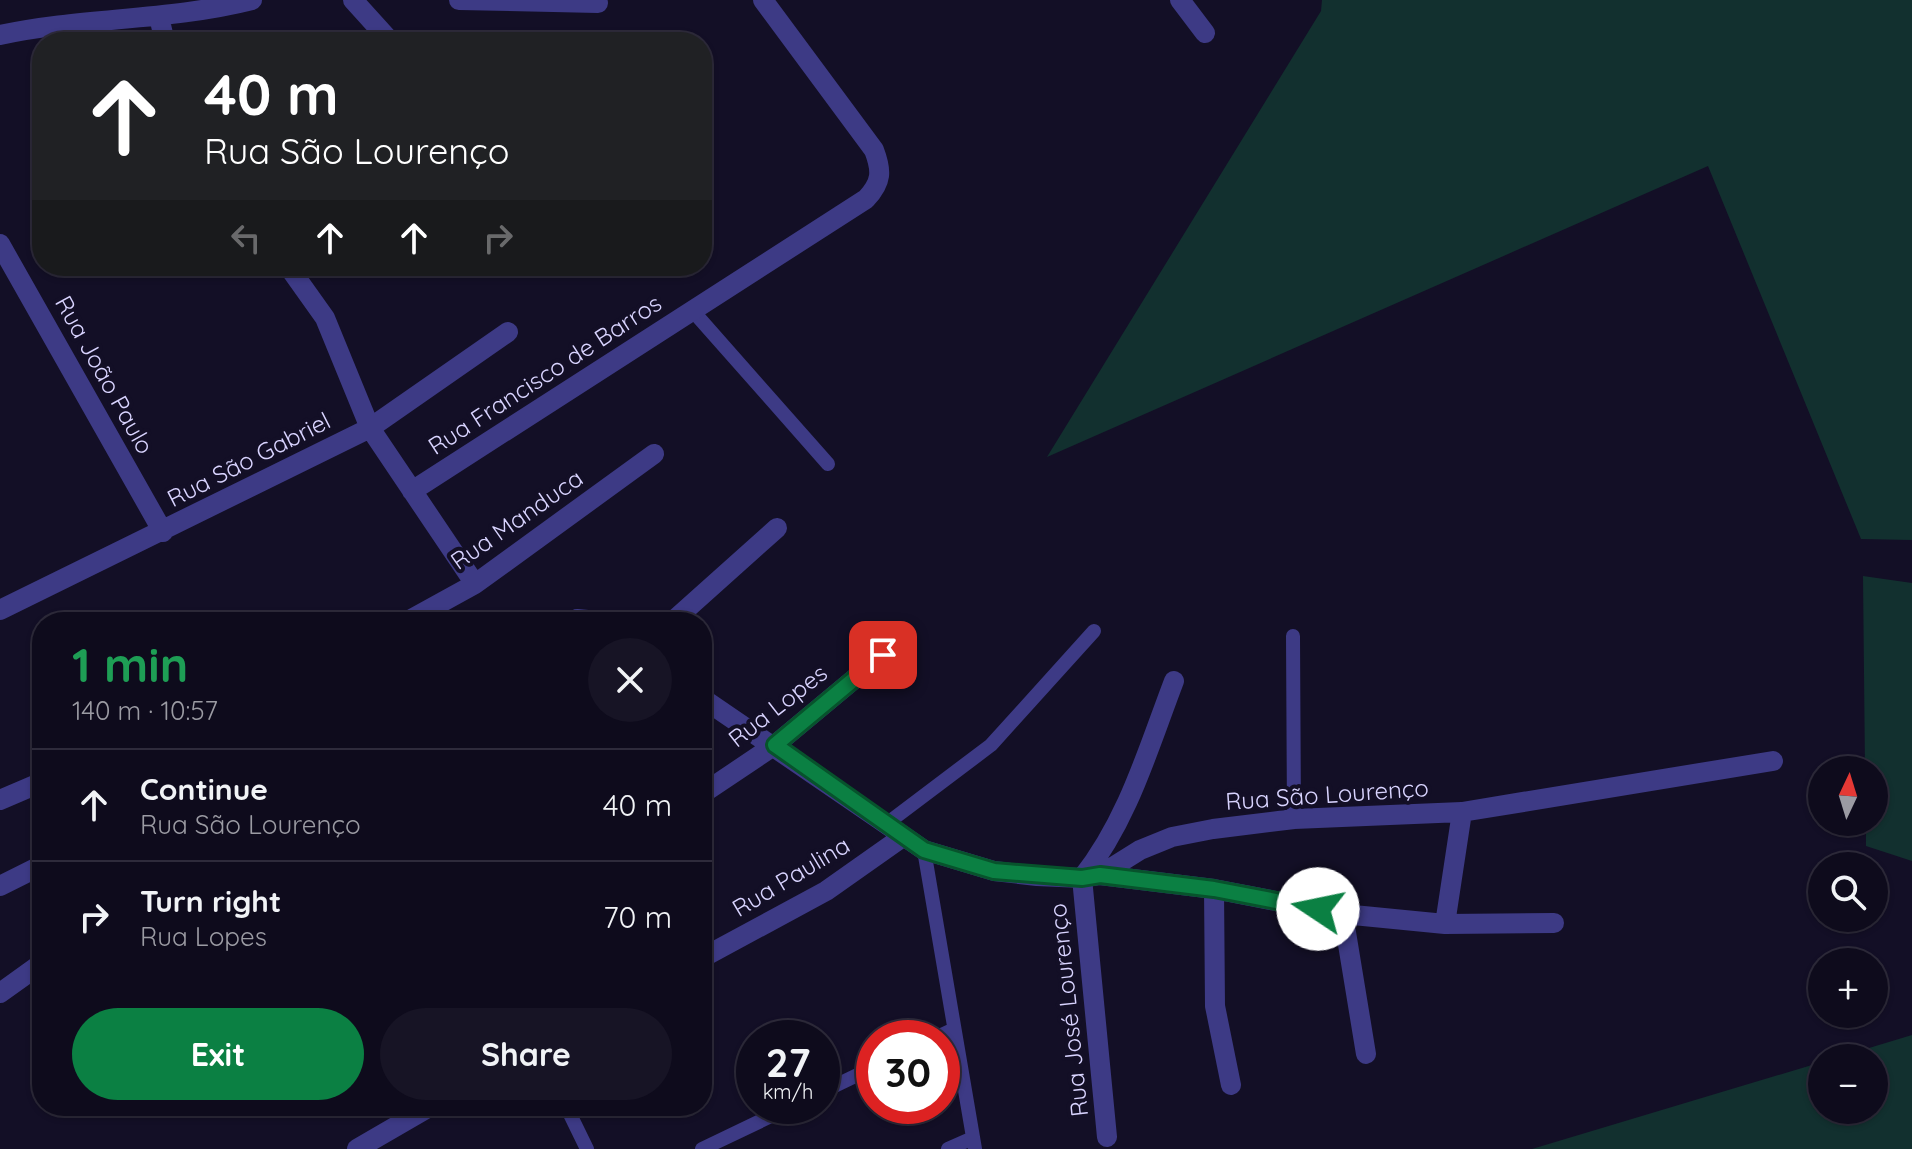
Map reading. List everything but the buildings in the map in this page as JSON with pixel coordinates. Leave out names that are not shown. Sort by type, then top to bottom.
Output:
[{"type":"street","points":[[0,35],[40,27],[159,17],[252,0]]},
{"type":"street","points":[[353,0],[382,32]]},
{"type":"street","points":[[459,0],[598,3]]},
{"type":"street","name":"Rua Francisco de Barros","points":[[412,491],[866,199],[878,187],[881,173],[874,150],[763,0]]},
{"type":"street","points":[[1180,0],[1205,33]]},
{"type":"street","points":[[159,17],[163,32]]},
{"type":"street","name":"Rua João Paulo","points":[[0,244],[163,532]]},
{"type":"street","points":[[295,276],[325,318],[370,428],[475,584]]},
{"type":"street","name":"Rua São Gabriel","points":[[0,610],[370,428],[508,332]]},
{"type":"street","name":"Rua Manduca","points":[[424,612],[475,584],[654,454]]},
{"type":"street","points":[[683,612],[777,528]]},
{"type":"street","name":"Rua Lopes","points":[[712,787],[775,745],[883,655]]},
{"type":"street","points":[[1091,876],[1132,793],[1174,681]]},
{"type":"street","points":[[712,704],[924,850],[994,871],[1091,876],[1214,889],[1343,914],[1445,924],[1554,923]]},
{"type":"street","name":"Rua São Lourenço","points":[[1091,876],[1172,837],[1294,819],[1462,812],[1773,761]]},
{"type":"street","points":[[0,800],[32,786]]},
{"type":"street","points":[[1445,924],[1462,812]]},
{"type":"street","name":"Rua Paulina","points":[[712,953],[815,898],[904,836]]},
{"type":"street","points":[[0,886],[32,870]]},
{"type":"street","name":"Rua José Lourenço","points":[[1091,876],[1107,1137]]},
{"type":"street","points":[[1214,889],[1215,1006],[1231,1085]]},
{"type":"street","points":[[1343,914],[1366,1054]]},
{"type":"street","points":[[0,993],[32,970]]},
{"type":"street","points":[[357,1149],[414,1116]]},
{"type":"lane","points":[[692,310],[828,464]]},
{"type":"lane","points":[[885,825],[991,745],[1094,631]]},
{"type":"lane","points":[[1293,636],[1294,819]]},
{"type":"lane","points":[[924,850],[950,1020]]},
{"type":"lane","points":[[948,1149],[974,1143],[960,1071]]},
{"type":"lane","points":[[571,1116],[587,1149]]},
{"type":"lane","points":[[702,1149],[754,1124]]},
{"type":"green space","points":[[1322,0],[1912,0],[1912,540],[1861,539],[1708,166],[1047,457],[1321,11]]},
{"type":"green space","points":[[1863,576],[1912,583],[1912,861],[1866,846],[1866,836],[1888,836],[1888,756],[1865,756]]},
{"type":"green space","points":[[1912,1035],[1912,1149],[1532,1149],[1808,1066],[1808,1124],[1888,1124],[1888,1044],[1882,1044]]},
{"type":"route","points":[[883,655],[775,745],[924,850],[994,871],[1082,878],[1100,875],[1214,889],[1318,909]]}]
